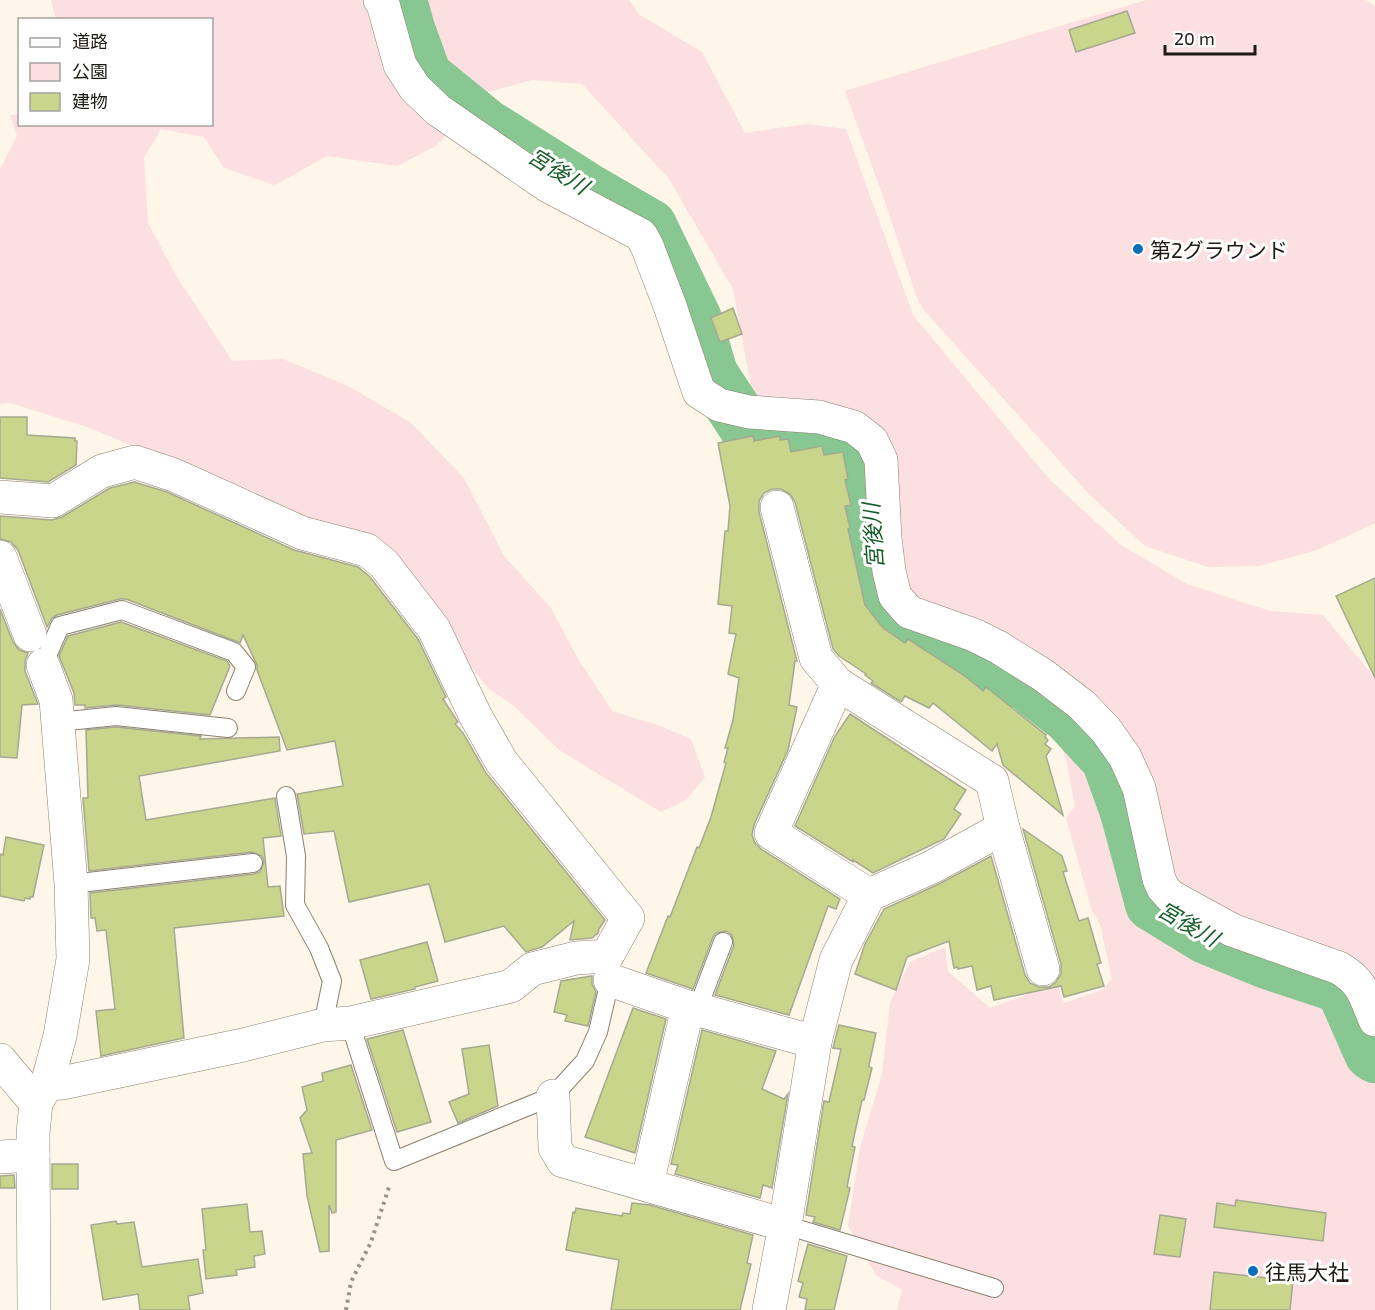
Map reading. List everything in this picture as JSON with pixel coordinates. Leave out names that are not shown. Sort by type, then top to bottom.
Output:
[{"type":"street","points":[[380,0],[400,65],[415,88],[438,110],[548,186],[641,235],[670,306],[699,392],[719,405],[749,412],[819,417],[854,427],[872,441],[881,460],[885,538],[895,596],[909,612],[974,635],[1043,675],[1082,705],[1106,730],[1125,757],[1139,788],[1159,879],[1170,896],[1232,930],[1339,968],[1353,976],[1361,986],[1375,1020]]},
{"type":"street","points":[[0,497],[53,501],[102,471],[135,462],[174,475],[302,533],[367,550],[384,564],[434,629],[475,715],[501,761],[628,918],[609,968]]},
{"type":"street","points":[[777,507],[816,658],[838,684],[992,781],[1043,969]]},
{"type":"street","points":[[0,557],[30,635]]},
{"type":"street","points":[[34,1310],[33,1133],[60,1036],[73,959],[71,884],[56,700],[43,664]]},
{"type":"street","points":[[838,684],[771,833],[869,895]]},
{"type":"street","points":[[769,1310],[815,1042],[836,960],[869,895],[932,867],[1003,828]]},
{"type":"street","points":[[42,1094],[62,1083],[511,986],[532,969],[576,958],[609,968],[693,1009],[815,1042]]},
{"type":"street","points":[[646,1184],[693,1009]]},
{"type":"street","points":[[0,1060],[42,1094]]},
{"type":"street","points":[[553,1096],[555,1148],[563,1161],[785,1225]]},
{"type":"street","points":[[0,1157],[33,1155]]},
{"type":"lane","points":[[43,664],[60,626],[122,610],[234,652],[246,667],[236,691]]},
{"type":"lane","points":[[58,722],[116,717],[228,728]]},
{"type":"lane","points":[[286,796],[296,855],[295,905],[319,948],[332,981],[337,1024],[394,1161],[553,1096],[585,1061],[598,1032],[609,968]]},
{"type":"lane","points":[[71,884],[253,863]]},
{"type":"lane","points":[[693,1009],[723,942]]},
{"type":"lane","points":[[785,1225],[994,1288]]},
{"type":"path","points":[[346,1310],[351,1282],[371,1242],[392,1178],[394,1161]]},
{"type":"green space","points":[[51,0],[629,0],[640,15],[702,52],[745,133],[807,124],[846,129],[913,315],[1049,479],[1121,545],[1187,584],[1270,611],[1323,615],[1375,678],[1375,990],[1222,914],[1169,879],[1136,756],[910,600],[902,587],[895,459],[753,397],[733,289],[669,179],[582,84],[532,80],[488,92],[436,146],[397,166],[327,156],[275,185],[224,168],[204,137],[161,129],[144,158],[148,223],[177,277],[232,361],[283,359],[348,386],[410,422],[464,478],[504,556],[551,608],[578,659],[612,711],[660,726],[691,739],[705,777],[686,800],[661,812],[559,750],[514,706],[489,689],[467,662],[429,596],[386,543],[344,527],[297,516],[257,493],[192,470],[87,427],[10,403],[0,404],[0,169],[17,136],[10,115],[18,114],[18,126],[213,126],[213,18],[56,18]]},
{"type":"green space","name":"第2グラウンド","points":[[1146,0],[1366,0],[1375,6],[1375,523],[1317,550],[1259,566],[1208,567],[1145,546],[1089,494],[922,308],[845,91]]},
{"type":"green space","points":[[1066,726],[1093,750],[1124,814],[1135,876],[1147,908],[1200,941],[1327,988],[1340,995],[1361,1045],[1375,1068],[1375,1310],[897,1310],[902,1290],[876,1275],[848,1226],[860,1148],[882,1074],[890,1003],[910,962],[945,947],[948,971],[990,1008],[1057,984],[1064,1003],[1102,990],[1112,979],[1100,924],[1092,911],[1066,818],[1075,806],[1066,759],[1055,731]]},
{"type":"building","points":[[1127,11],[1135,33],[1076,52],[1069,30]]},
{"type":"building","points":[[733,308],[742,334],[720,342],[711,318]]},
{"type":"building","points":[[0,417],[27,417],[27,435],[75,438],[77,441],[76,465],[48,482],[0,478]]},
{"type":"building","points":[[753,436],[754,441],[780,436],[780,440],[788,439],[791,452],[822,446],[824,455],[843,452],[848,479],[845,480],[851,505],[845,506],[850,528],[848,529],[865,605],[883,628],[905,643],[908,639],[965,676],[983,691],[986,687],[1046,735],[1048,740],[1045,744],[1051,749],[1046,756],[1063,815],[1003,765],[997,744],[992,751],[933,703],[929,708],[905,696],[901,702],[871,683],[873,681],[866,674],[839,656],[833,649],[795,502],[790,494],[781,489],[772,489],[764,493],[759,501],[759,512],[797,661],[795,661],[789,705],[797,707],[788,750],[754,825],[752,835],[755,843],[761,849],[840,899],[836,909],[828,906],[789,1015],[715,995],[734,945],[732,935],[726,931],[716,933],[713,937],[693,989],[646,973],[711,817],[726,763],[724,762],[728,748],[725,748],[733,720],[739,678],[728,674],[736,634],[729,633],[732,606],[718,604],[725,531],[728,531],[730,506],[718,443]]},
{"type":"building","points":[[134,482],[167,492],[294,550],[358,567],[370,577],[418,639],[446,697],[443,699],[458,722],[455,724],[463,733],[486,773],[605,920],[598,933],[592,938],[570,940],[574,921],[542,947],[526,952],[504,926],[445,942],[429,884],[349,902],[334,831],[304,834],[297,794],[343,786],[335,741],[287,750],[257,665],[243,635],[240,643],[126,599],[57,615],[52,618],[47,627],[18,550],[11,542],[0,539],[0,516],[52,520],[62,517],[110,488]]},
{"type":"building","points":[[1375,578],[1375,678],[1336,596]]},
{"type":"building","points":[[0,609],[13,642],[19,650],[28,653],[25,671],[38,704],[22,705],[17,758],[0,757]]},
{"type":"building","points":[[121,622],[227,661],[230,666],[210,715],[117,705],[85,708],[85,705],[75,705],[74,693],[59,656],[68,636]]},
{"type":"building","points":[[850,714],[966,790],[954,809],[961,814],[944,839],[873,873],[795,826],[835,736]]},
{"type":"building","points":[[116,727],[201,736],[200,739],[279,737],[280,751],[139,776],[146,820],[275,798],[281,836],[263,838],[268,887],[280,886],[284,916],[174,928],[184,1038],[101,1056],[96,1011],[115,1009],[106,930],[97,931],[95,918],[91,918],[90,893],[254,874],[260,872],[264,862],[262,856],[252,852],[89,871],[83,798],[88,798],[86,730]]},
{"type":"building","points":[[1023,829],[1062,856],[1067,871],[1063,872],[1079,921],[1088,918],[1101,963],[1097,964],[1104,986],[1064,997],[1061,986],[994,1000],[991,986],[977,990],[972,966],[954,968],[949,941],[907,957],[896,990],[855,974],[865,944],[884,909],[941,883],[991,856],[1025,975],[1030,983],[1039,987],[1049,987],[1056,982],[1061,974],[1061,964]]},
{"type":"building","points":[[6,837],[44,845],[33,897],[25,898],[24,901],[0,896],[0,854],[3,855]]},
{"type":"building","points":[[427,942],[438,981],[371,999],[360,960]]},
{"type":"building","points":[[592,976],[592,984],[596,992],[588,1026],[565,1021],[567,1015],[554,1012],[561,981]]},
{"type":"building","points":[[633,1008],[666,1019],[635,1153],[585,1137]]},
{"type":"building","points":[[839,1025],[876,1033],[869,1065],[872,1068],[852,1146],[855,1147],[847,1187],[850,1188],[840,1230],[813,1222],[815,1217],[806,1215],[824,1101],[829,1102],[841,1049],[833,1048]]},
{"type":"building","points":[[403,1030],[431,1122],[397,1132],[367,1039]]},
{"type":"building","points":[[702,1030],[776,1051],[762,1089],[784,1099],[788,1094],[772,1188],[763,1185],[760,1198],[675,1174],[678,1165],[671,1164]]},
{"type":"building","points":[[489,1045],[498,1106],[458,1123],[449,1102],[469,1094],[462,1049]]},
{"type":"building","points":[[351,1065],[372,1130],[336,1140],[336,1212],[332,1213],[329,1205],[329,1251],[320,1252],[307,1196],[303,1154],[312,1153],[300,1118],[307,1110],[302,1087],[323,1081],[322,1073]]},
{"type":"building","points":[[52,1164],[78,1164],[78,1189],[52,1189]]},
{"type":"building","points":[[14,1175],[15,1188],[0,1188],[0,1176]]},
{"type":"building","points":[[1236,1200],[1326,1213],[1323,1241],[1214,1227],[1217,1203],[1235,1206]]},
{"type":"building","points":[[632,1203],[650,1205],[753,1235],[747,1263],[751,1264],[740,1310],[611,1310],[619,1260],[566,1250],[573,1212],[575,1213],[576,1208],[622,1216],[623,1213],[630,1214]]},
{"type":"building","points":[[247,1204],[250,1232],[262,1231],[265,1254],[254,1256],[255,1267],[236,1270],[237,1275],[206,1279],[202,1209]]},
{"type":"building","points":[[1160,1215],[1186,1219],[1180,1257],[1154,1254]]},
{"type":"building","points":[[116,1221],[117,1224],[134,1222],[142,1267],[198,1259],[203,1293],[188,1296],[190,1310],[140,1310],[138,1294],[103,1300],[91,1225]]},
{"type":"building","points":[[808,1244],[847,1256],[834,1310],[805,1310],[807,1299],[799,1297],[803,1283],[798,1281]]},
{"type":"building","points":[[1214,1272],[1293,1281],[1290,1310],[1210,1310]]},
{"type":"waterway","name":"宮後川","points":[[400,0],[425,76],[485,125],[650,226],[695,319],[711,374],[747,429],[805,430],[850,442],[869,463],[867,499],[870,561],[883,607],[906,626],[1028,685],[1069,717],[1108,759],[1127,812],[1152,904],[1206,937],[1267,962],[1342,987],[1371,1053],[1375,1056]]},
{"type":"place","name":"第2グラウンド","points":[[1138,249]]},
{"type":"place","name":"往馬大社","points":[[1253,1271]]}]
